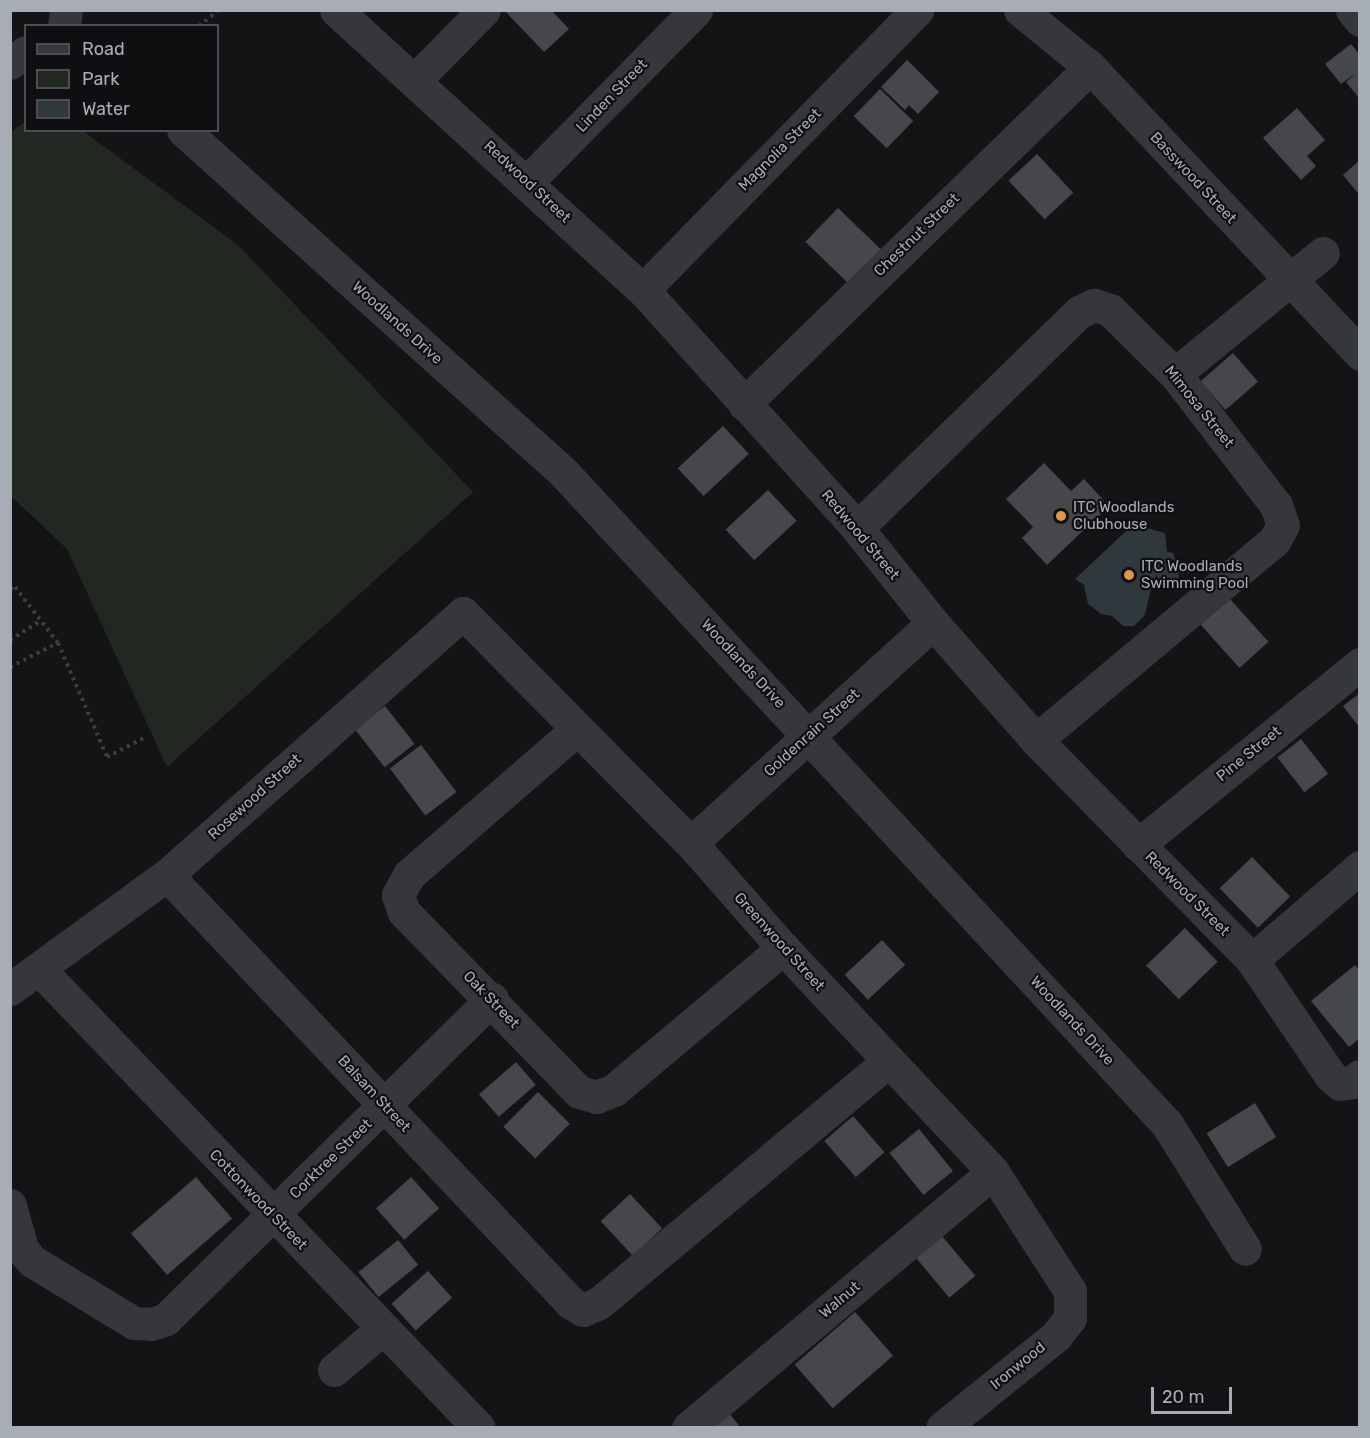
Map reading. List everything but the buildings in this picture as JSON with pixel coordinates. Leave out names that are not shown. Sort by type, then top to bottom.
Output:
[{"type":"street","name":"Redwood Street","points":[[336,10],[528,182],[643,290],[857,528],[933,623],[1036,740],[1252,960],[1330,1075],[1340,1084],[1355,1079]]},
{"type":"street","points":[[415,80],[484,10]]},
{"type":"street","name":"Linden Street","points":[[528,182],[696,10]]},
{"type":"street","name":"Magnolia Street","points":[[643,290],[917,10]]},
{"type":"street","name":"Basswood Street","points":[[1020,10],[1090,67],[1359,354]]},
{"type":"street","points":[[1352,10],[1359,20]]},
{"type":"street","points":[[10,63],[24,53]]},
{"type":"street","name":"Chestnut Street","points":[[744,404],[1090,67]]},
{"type":"street","name":"Woodlands Drive","points":[[185,132],[562,472],[810,734],[1167,1124],[1245,1249]]},
{"type":"street","points":[[1175,374],[1323,253]]},
{"type":"street","name":"Mimosa Street","points":[[857,528],[1079,312],[1094,305],[1110,310],[1175,374],[1276,505],[1283,525],[1274,541],[1036,740]]},
{"type":"street","name":"Greenwood Street","points":[[463,613],[575,731],[691,843],[783,948],[993,1172],[1070,1291]]},
{"type":"street","name":"Rosewood Street","points":[[10,989],[40,970],[167,875],[463,613]]},
{"type":"street","name":"Goldenrain Street","points":[[691,843],[933,623]]},
{"type":"street","name":"Pine Street","points":[[1138,845],[1359,664]]},
{"type":"street","name":"Oak Street","points":[[575,731],[409,875],[398,895],[404,912],[492,999],[579,1092],[596,1097],[614,1090],[783,948]]},
{"type":"street","points":[[1252,960],[1359,867]]},
{"type":"street","name":"Balsam Street","points":[[167,875],[571,1303],[584,1310],[599,1303],[888,1060]]},
{"type":"street","name":"Cottonwood Street","points":[[40,970],[272,1216],[479,1428]]},
{"type":"street","name":"Corktree Street","points":[[10,1205],[22,1249],[32,1262],[134,1323],[151,1324],[166,1319],[492,999]]},
{"type":"street","name":"Walnut","points":[[688,1428],[993,1172]]},
{"type":"street","name":"Ironwood","points":[[942,1428],[1056,1335],[1070,1318],[1070,1291]]},
{"type":"street","points":[[334,1370],[382,1329]]},
{"type":"path","points":[[202,24],[219,10]]},
{"type":"path","points":[[10,589],[15,587],[58,643],[107,757],[144,738]]},
{"type":"path","points":[[10,640],[41,621]]},
{"type":"path","points":[[10,667],[58,643]]},
{"type":"green space","points":[[24,123],[24,132],[84,132],[238,245],[473,492],[167,767],[67,549],[11,496],[10,132]]},
{"type":"water","name":"ITC Woodlands Swimming Pool","points":[[1139,519],[1147,528],[1165,533],[1167,552],[1173,553],[1179,570],[1178,581],[1167,585],[1152,584],[1145,615],[1134,626],[1123,626],[1112,616],[1101,614],[1088,604],[1084,585],[1075,579]]},
{"type":"place","name":"ITC Woodlands Clubhouse","points":[[1061,516]]},
{"type":"place","name":"ITC Woodlands Swimming Pool","points":[[1129,575]]}]
